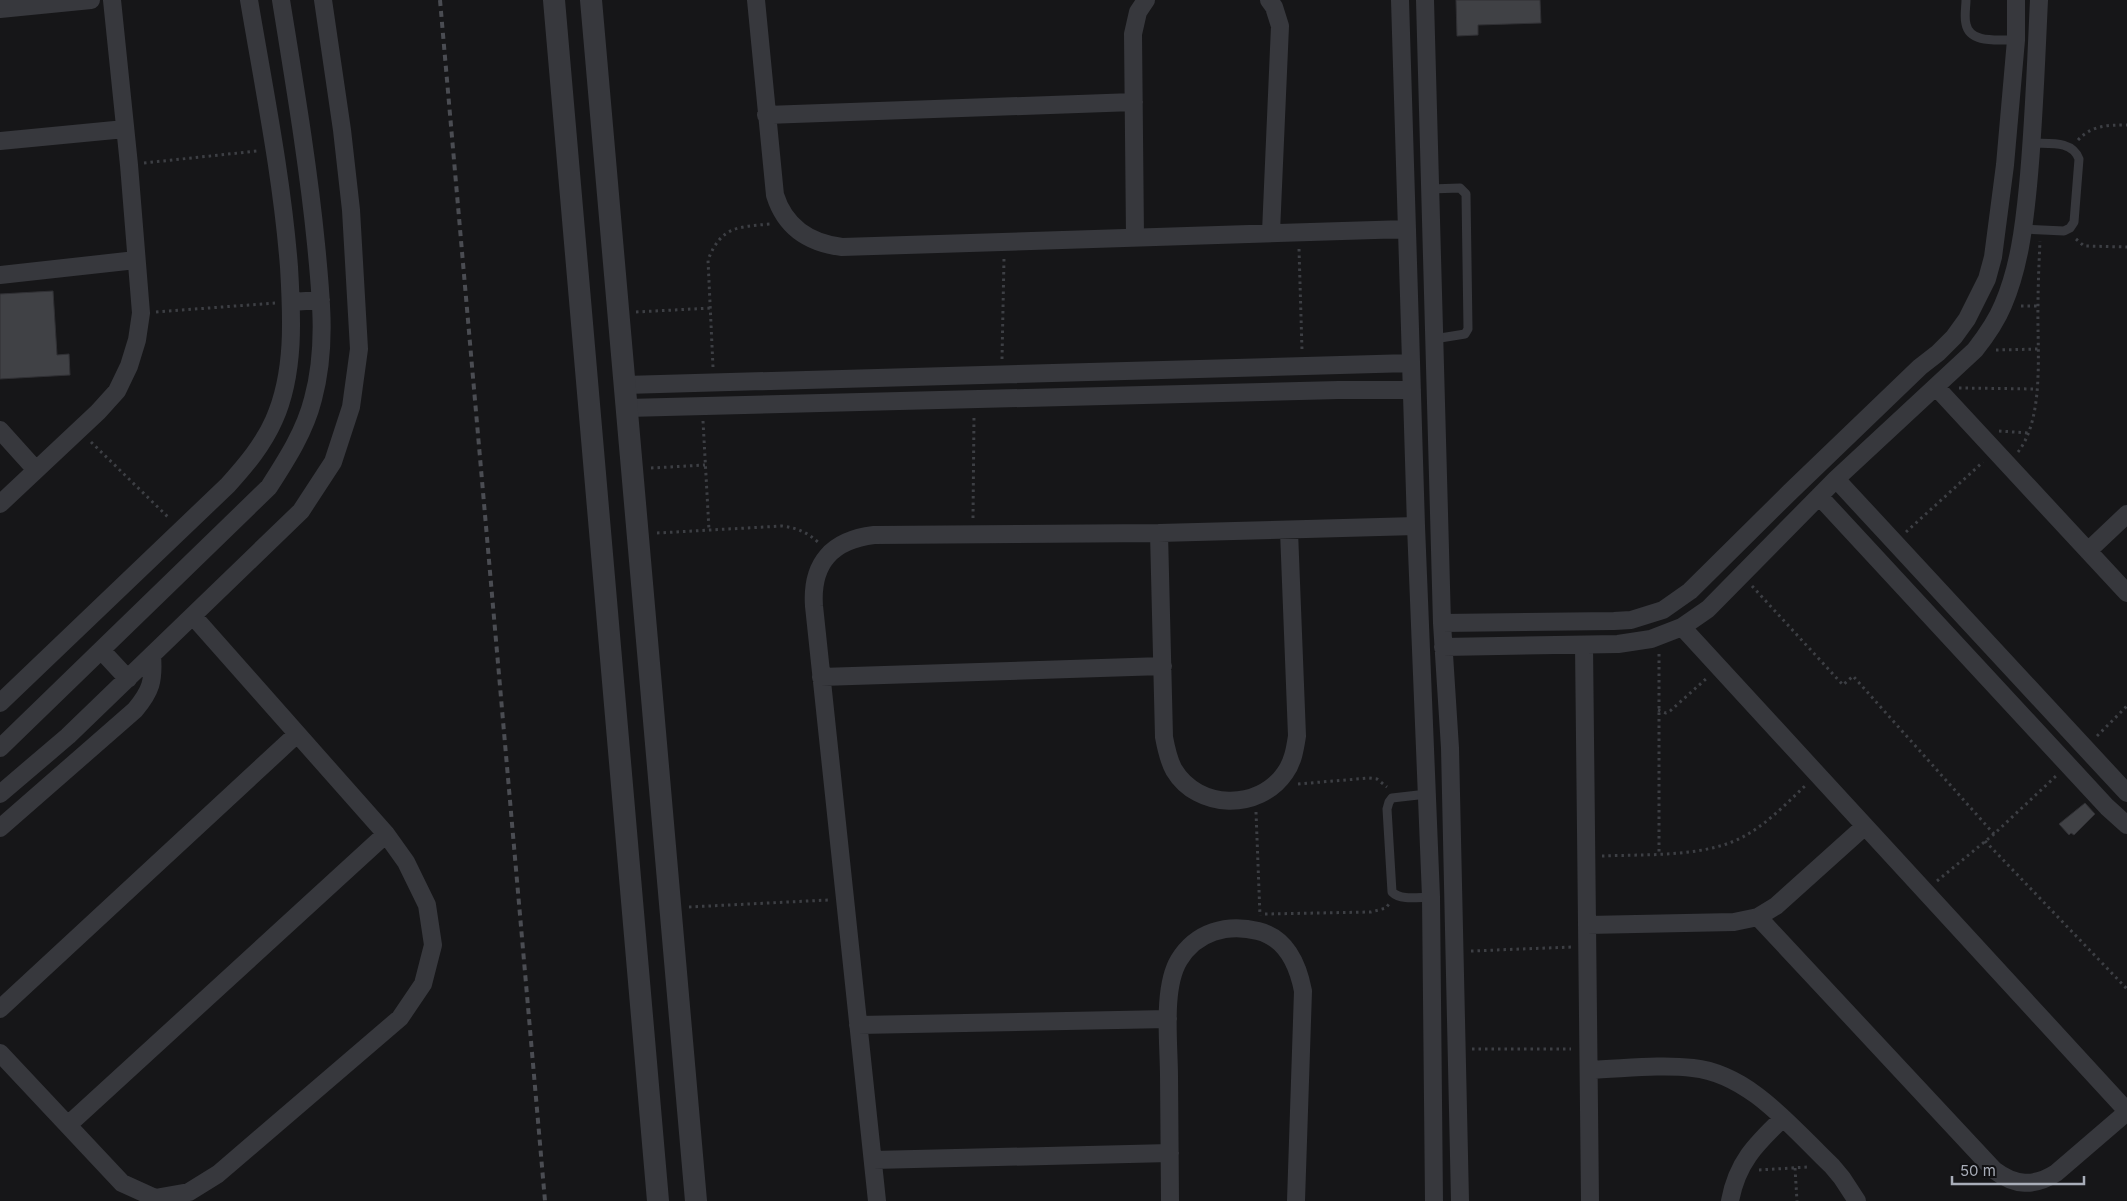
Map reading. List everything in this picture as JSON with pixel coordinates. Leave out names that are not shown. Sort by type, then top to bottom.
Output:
[{"type":"street","points":[[0,9],[91,0]]},
{"type":"street","points":[[0,504],[117,390],[129,366],[137,340],[141,313],[129,165],[112,0]]},
{"type":"street","points":[[0,703],[228,485],[255,455],[275,420],[286,382],[291,342],[291,302],[286,223],[249,0]]},
{"type":"street","points":[[0,748],[269,486],[297,442],[313,400],[322,355],[321,300],[303,145],[281,0]]},
{"type":"street","points":[[0,794],[68,736],[301,511],[333,462],[351,407],[359,349],[351,210],[342,130],[323,0]]},
{"type":"street","points":[[556,0],[632,925],[658,1201]]},
{"type":"street","points":[[591,0],[669,915],[696,1201]]},
{"type":"street","points":[[756,0],[775,196],[788,222],[812,240],[826,245],[842,247],[1407,229]]},
{"type":"street","points":[[1135,237],[1133,34],[1138,12],[1146,0]]},
{"type":"street","points":[[1269,0],[1274,7],[1280,26],[1271,232]]},
{"type":"street","points":[[1400,0],[1416,526],[1431,896],[1434,1201]]},
{"type":"street","points":[[1425,0],[1442,623],[1450,748],[1460,1201]]},
{"type":"street","points":[[1442,623],[1614,621],[1647,616],[1677,602],[1790,492],[1949,343],[1968,319],[1987,279],[1993,257],[2005,165],[2016,40],[2016,0]]},
{"type":"street","points":[[1443,647],[1635,642],[1659,636],[1682,627],[1708,609],[1737,582],[1836,479],[1975,350],[1990,330],[2002,307],[2032,230],[2030,168],[2039,0]]},
{"type":"street","points":[[766,115],[1134,102]]},
{"type":"street","points":[[0,141],[125,129]]},
{"type":"street","points":[[275,149],[303,145]]},
{"type":"street","points":[[2005,165],[2030,168]]},
{"type":"street","points":[[0,275],[136,260]]},
{"type":"street","points":[[1409,288],[1433,287]]},
{"type":"street","points":[[291,302],[321,300]]},
{"type":"street","points":[[625,385],[1411,363]]},
{"type":"street","points":[[1340,366],[1340,390]]},
{"type":"street","points":[[694,383],[698,406]]},
{"type":"street","points":[[1936,387],[2127,593]]},
{"type":"street","points":[[627,408],[1340,390],[1412,390]]},
{"type":"street","points":[[0,430],[36,470]]},
{"type":"street","points":[[1836,479],[2127,793]]},
{"type":"street","points":[[1820,496],[2073,770],[2127,824]]},
{"type":"street","points":[[2088,551],[2127,514]]},
{"type":"street","points":[[877,1201],[813,588],[817,572],[826,557],[840,544],[856,537],[972,533],[1289,531],[1416,526]]},
{"type":"street","points":[[182,530],[203,551]]},
{"type":"street","points":[[1159,533],[1164,737],[1167,754],[1175,771],[1187,784],[1202,794],[1218,800],[1237,801],[1256,797],[1272,787],[1285,773],[1294,756],[1297,736],[1289,531]]},
{"type":"street","points":[[1868,548],[1890,537]]},
{"type":"street","points":[[1712,569],[1737,582]]},
{"type":"street","points":[[0,1053],[122,1182],[155,1198],[189,1192],[218,1174],[400,1018],[423,984],[432,945],[427,905],[406,862],[386,834],[193,616]]},
{"type":"street","points":[[1514,622],[1514,646]]},
{"type":"street","points":[[1682,627],[2127,1112],[2045,1180],[2032,1184],[2018,1183],[2005,1178],[1994,1170],[1758,917]]},
{"type":"street","points":[[1584,644],[1590,1201]]},
{"type":"street","points":[[101,650],[128,679]]},
{"type":"street","points":[[0,828],[135,710],[148,695],[154,675],[152,655]]},
{"type":"street","points":[[822,677],[1163,666]]},
{"type":"street","points":[[0,1009],[297,734]]},
{"type":"street","points":[[1425,750],[1450,748]]},
{"type":"street","points":[[2073,770],[2090,754]]},
{"type":"street","points":[[1587,925],[1734,922],[1758,917],[1776,906],[1865,826]]},
{"type":"street","points":[[68,1125],[386,834]]},
{"type":"street","points":[[632,925],[669,915]]},
{"type":"street","points":[[1170,1201],[1168,1019],[1171,978],[1178,960],[1190,946],[1206,934],[1224,928],[1243,927],[1261,923],[1291,955],[1300,972],[1304,991],[1296,1201]]},
{"type":"street","points":[[858,1025],[1168,1019]]},
{"type":"street","points":[[1589,1070],[1693,1068],[1716,1073],[1737,1081],[1756,1094],[1832,1166],[1857,1201]]},
{"type":"street","points":[[1730,1201],[1739,1171],[1758,1143],[1782,1119]]},
{"type":"street","points":[[872,1160],[1170,1153]]},
{"type":"lane","points":[[1966,0],[1966,24],[1974,36],[1981,39],[2016,40]]},
{"type":"lane","points":[[2032,143],[2064,145],[2072,148],[2079,159],[2074,222],[2070,228],[2058,232],[2032,230]]},
{"type":"lane","points":[[1430,189],[1460,188],[1466,194],[1468,329],[1465,334],[1434,339]]},
{"type":"lane","points":[[1427,794],[1392,798],[1387,809],[1390,885],[1392,892],[1396,896],[1431,896]]},
{"type":"path","points":[[2072,148],[2083,135],[2094,128],[2105,125],[2127,125]]},
{"type":"path","points":[[129,165],[275,149]]},
{"type":"path","points":[[714,383],[708,260],[714,244],[726,233],[741,227],[788,222]]},
{"type":"path","points":[[2070,228],[2073,236],[2084,246],[2127,247]]},
{"type":"path","points":[[2008,464],[2020,449],[2028,433],[2033,418],[2036,390],[2038,349],[2032,230]]},
{"type":"path","points":[[1298,231],[1303,367]]},
{"type":"path","points":[[1002,375],[1004,241]]},
{"type":"path","points":[[141,313],[291,302]]},
{"type":"path","points":[[618,313],[711,308]]},
{"type":"path","points":[[1975,350],[2038,349]]},
{"type":"path","points":[[1936,387],[2036,390]]},
{"type":"path","points":[[972,533],[974,399]]},
{"type":"path","points":[[698,406],[705,465],[709,530]]},
{"type":"path","points":[[78,429],[182,530]]},
{"type":"path","points":[[1890,537],[1995,450]]},
{"type":"path","points":[[632,469],[705,465]]},
{"type":"path","points":[[638,534],[782,526],[798,528],[810,535],[822,546],[826,557]]},
{"type":"path","points":[[1737,582],[1843,685],[1854,676],[1994,834]]},
{"type":"path","points":[[1659,636],[1659,853]]},
{"type":"path","points":[[1658,710],[1670,711],[1719,666]]},
{"type":"path","points":[[2090,754],[2127,706]]},
{"type":"path","points":[[1925,891],[2073,770]]},
{"type":"path","points":[[1586,857],[1708,849],[1728,844],[1746,836],[1763,824],[1818,774]]},
{"type":"path","points":[[1272,787],[1369,778],[1377,779],[1385,785],[1392,798]]},
{"type":"path","points":[[1256,797],[1261,923],[1371,912],[1386,908],[1396,896]]},
{"type":"path","points":[[1985,841],[2127,990]]},
{"type":"path","points":[[669,915],[845,899]]},
{"type":"path","points":[[1455,951],[1587,947]]},
{"type":"path","points":[[1457,1048],[1588,1049]]},
{"type":"path","points":[[1739,1171],[1832,1166]]},
{"type":"path","points":[[1795,1168],[1797,1201]]},
{"type":"building","points":[[1456,0],[1540,0],[1541,23],[1478,25],[1478,35],[1457,36]]},
{"type":"building","points":[[53,291],[57,355],[69,354],[70,375],[0,379],[0,294]]},
{"type":"building","points":[[2085,803],[2095,814],[2074,835],[2071,833],[2069,835],[2059,824]]},
{"type":"railway","points":[[440,0],[545,1201]]}]
